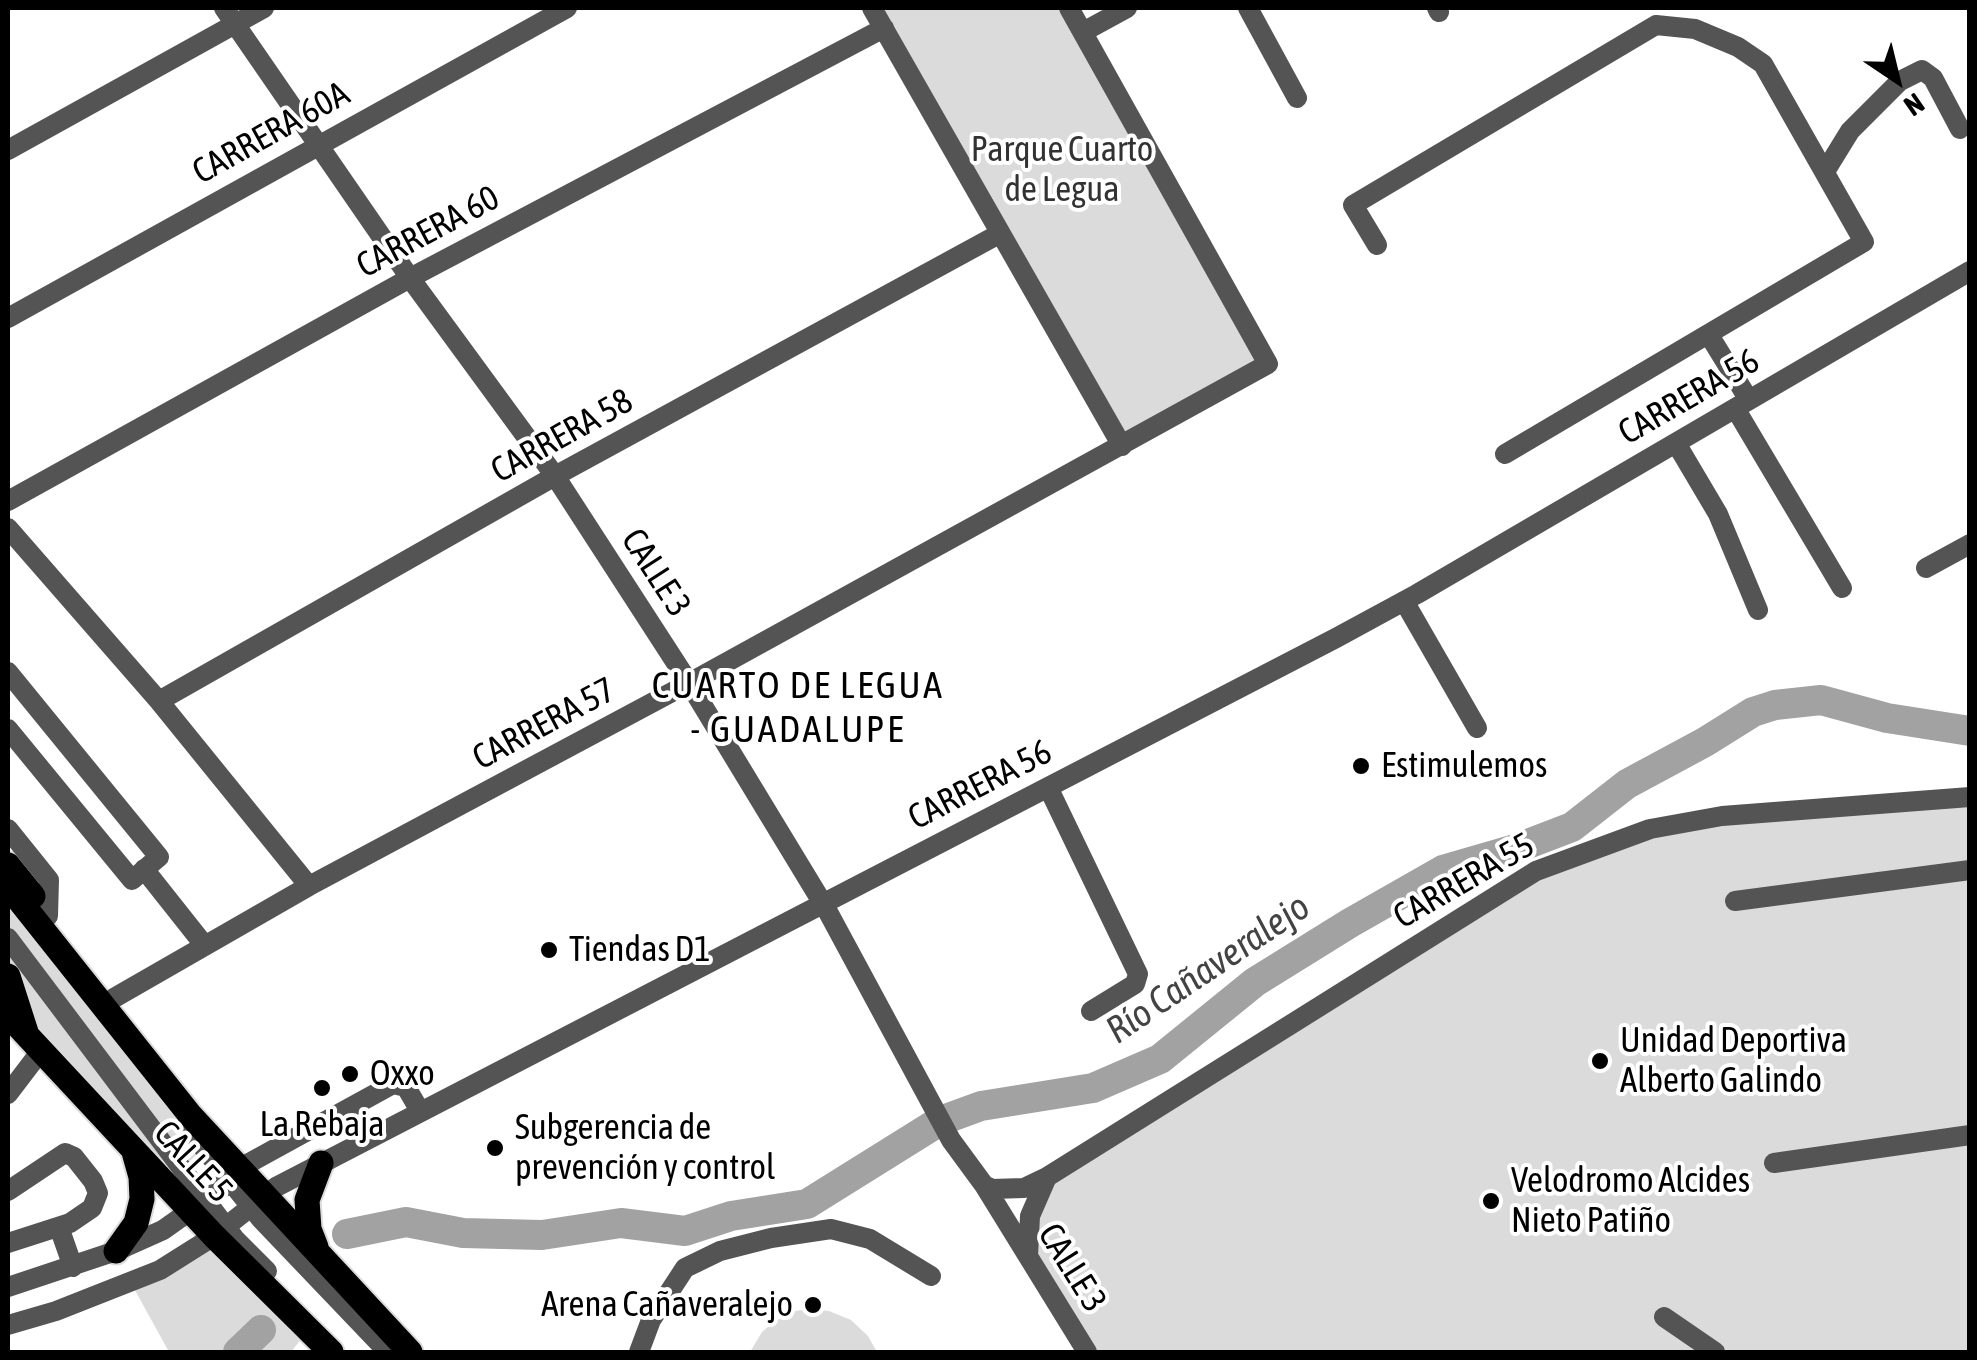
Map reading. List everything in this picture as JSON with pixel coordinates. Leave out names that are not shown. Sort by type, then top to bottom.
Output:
[{"type":"main road","name":"CALLE 5","points":[[8,865],[198,1106],[257,1201],[324,1260],[410,1352]]},
{"type":"main road","name":"CALLE 5","points":[[8,886],[190,1115],[222,1147]]},
{"type":"main road","points":[[8,976],[34,1047]]},
{"type":"main road","name":"CALLE 5","points":[[8,1015],[129,1144],[199,1207],[331,1352]]},
{"type":"main road","points":[[116,1252],[132,1231],[142,1199],[140,1170],[129,1144]]},
{"type":"main road","points":[[324,1260],[314,1244],[307,1216],[310,1186],[326,1160]]},
{"type":"street","points":[[8,150],[230,15],[264,8]]},
{"type":"street","name":"CARRERA 60A","points":[[8,318],[567,8]]},
{"type":"street","points":[[872,8],[1122,446]]},
{"type":"street","points":[[1069,8],[1083,32],[1128,8]]},
{"type":"street","points":[[1248,8],[1297,98]]},
{"type":"street","name":"CALLE 3","points":[[230,15],[410,278],[554,476],[689,683],[823,903],[924,1095],[1087,1352]]},
{"type":"street","points":[[1377,245],[1353,205],[1656,25],[1695,29],[1738,47],[1764,64],[1864,242],[1504,454]]},
{"type":"street","name":"CARRERA 60","points":[[8,500],[410,278],[884,28]]},
{"type":"street","name":"CARRERA 57","points":[[114,998],[310,886],[689,683],[1268,364],[1083,32]]},
{"type":"street","points":[[1826,170],[1850,131],[1900,81],[1922,70],[1934,78],[1960,128]]},
{"type":"street","name":"CARRERA 58","points":[[159,701],[554,476],[999,234]]},
{"type":"street","name":"CARRERA 56","points":[[8,1326],[130,1283],[187,1255],[257,1201],[326,1160],[1404,602],[1970,271]]},
{"type":"street","points":[[1709,335],[1842,588]]},
{"type":"street","points":[[1676,443],[1718,514],[1758,610]]},
{"type":"street","points":[[8,528],[159,701],[310,886]]},
{"type":"street","points":[[1926,568],[1970,544]]},
{"type":"street","points":[[1404,602],[1477,728]]},
{"type":"street","points":[[8,672],[159,857],[132,880],[8,728]]},
{"type":"street","points":[[1048,787],[1138,974],[1135,984],[1091,1012]]},
{"type":"street","name":"CARRERA 55","points":[[984,1185],[1006,1190],[1024,1188],[1047,1177],[1536,871],[1650,829],[1722,816],[1970,797]]},
{"type":"street","points":[[8,829],[49,880],[48,916]]},
{"type":"street","points":[[144,869],[204,946]]},
{"type":"street","points":[[1735,900],[1970,870]]},
{"type":"street","points":[[8,902],[238,1174]]},
{"type":"street","points":[[8,938],[199,1207]]},
{"type":"street","points":[[8,1094],[34,1047]]},
{"type":"street","points":[[8,1287],[116,1252],[199,1207],[238,1174],[312,1128],[398,1082],[406,1087],[420,1111]]},
{"type":"street","points":[[312,1128],[326,1160]]},
{"type":"street","points":[[1774,1164],[1970,1134]]},
{"type":"street","points":[[8,1191],[61,1154],[70,1154],[94,1181],[98,1198],[92,1208],[59,1228],[8,1243]]},
{"type":"street","points":[[1028,1258],[1030,1216],[1047,1177]]},
{"type":"street","points":[[257,1201],[388,1352]]},
{"type":"street","points":[[59,1228],[73,1266]]},
{"type":"street","points":[[639,1352],[651,1320],[685,1268],[720,1250],[831,1230],[870,1239],[930,1276]]},
{"type":"street","points":[[220,1231],[345,1352]]},
{"type":"street","points":[[1664,1317],[1715,1352]]},
{"type":"green space","name":"Parque Cuarto de Legua","points":[[872,8],[1069,8],[1268,364],[1122,446]]},
{"type":"green space","name":"Unidad Deportiva Alberto Galindo","points":[[1969,797],[1969,1352],[1087,1352],[1027,1236],[1047,1177],[1536,871],[1650,829]]},
{"type":"green space","points":[[8,902],[210,1156],[169,1186],[8,1015]]},
{"type":"green space","points":[[214,1236],[309,1329],[291,1352],[169,1352],[131,1283]]},
{"type":"green space","points":[[812,1309],[851,1320],[868,1336],[877,1352],[750,1352],[762,1332],[775,1321],[795,1311]]},
{"type":"waterway","name":"Río Cañaveralejo","points":[[347,1234],[406,1222],[463,1233],[542,1235],[621,1223],[685,1231],[731,1216],[807,1204],[940,1121],[981,1106],[1093,1088],[1160,1059],[1255,982],[1350,923],[1443,870],[1572,827],[1627,784],[1753,712],[1775,705],[1821,700],[1887,718],[1970,731]]},
{"type":"waterway","name":"Río Cañaveralejo","points":[[238,1352],[261,1330]]},
{"type":"place","name":"Estimulemos","points":[[1361,766]]},
{"type":"place","name":"Tiendas D1","points":[[549,950]]},
{"type":"place","name":"Unidad Deportiva Alberto Galindo","points":[[1600,1061]]},
{"type":"place","name":"Oxxo","points":[[350,1074]]},
{"type":"place","name":"La Rebaja","points":[[322,1088]]},
{"type":"place","name":"Subgerencia de prevención y control","points":[[495,1148]]},
{"type":"place","name":"Velodromo Alcides Nieto Patiño","points":[[1491,1201]]},
{"type":"place","name":"Arena Cañaveralejo","points":[[813,1305]]},
{"type":"district","name":"CUARTO DE LEGUA - GUADALUPE","points":[[798,708]]}]
